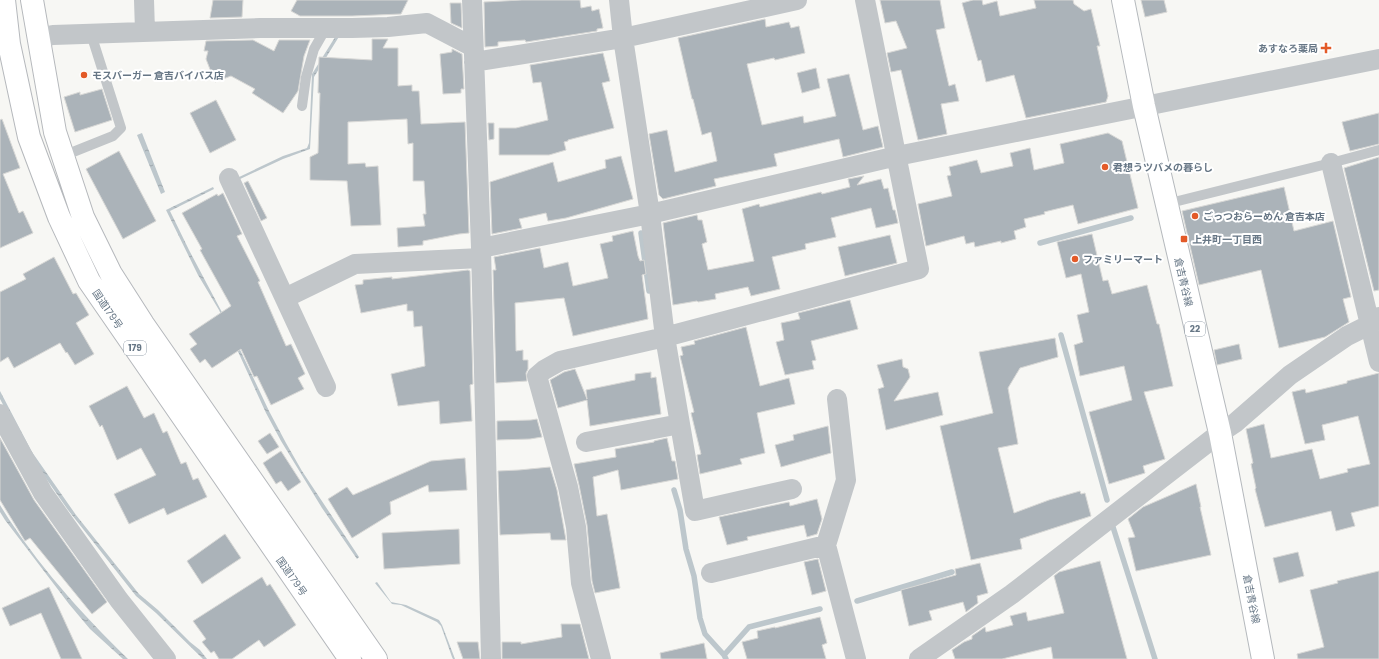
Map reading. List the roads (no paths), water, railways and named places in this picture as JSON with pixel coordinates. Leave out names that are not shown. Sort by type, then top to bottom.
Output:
[{"type":"main road","name":"国道179号","points":[[4,0],[9,44],[29,137],[59,216],[89,281],[350,659]]},
{"type":"main road","name":"国道179号","points":[[32,0],[55,132],[83,217],[111,274],[147,330],[376,659]]},
{"type":"main road","name":"倉吉青谷線","points":[[1123,0],[1144,106],[1220,433],[1263,659]]},
{"type":"street","points":[[144,0],[145,32]]},
{"type":"street","points":[[472,0],[481,253],[491,659]]},
{"type":"street","points":[[619,0],[623,38],[650,214],[665,337],[695,511],[792,489]]},
{"type":"street","points":[[38,38],[53,35],[260,28],[388,27],[427,23],[473,54],[623,38],[797,0]]},
{"type":"street","points":[[602,659],[581,583],[576,527],[568,487],[538,382],[538,376],[544,370],[560,360],[665,337],[919,269],[865,0]]},
{"type":"street","points":[[285,298],[354,264],[481,253],[897,156],[1379,59]]},
{"type":"street","points":[[1331,163],[1375,321],[1379,362]]},
{"type":"street","points":[[229,178],[326,387]]},
{"type":"street","points":[[919,659],[1012,594],[1220,433],[1236,423],[1290,375],[1346,336],[1375,321]]},
{"type":"street","points":[[837,399],[846,480],[826,545],[856,659]]},
{"type":"street","points":[[0,414],[44,493],[119,600],[166,659]]},
{"type":"street","points":[[586,442],[680,424]]},
{"type":"street","points":[[711,573],[826,545]]},
{"type":"lane","points":[[302,106],[306,77],[314,49],[326,28]]},
{"type":"lane","points":[[63,156],[113,136],[121,128],[91,34]]},
{"type":"lane","points":[[1166,204],[1379,150]]},
{"type":"water","points":[[337,34],[340,35],[314,77],[310,149],[283,159],[238,180],[237,178],[283,156],[307,148],[309,143],[312,74]]},
{"type":"water","points":[[142,133],[165,192],[161,194],[137,135]]},
{"type":"water","points":[[213,187],[214,189],[170,211],[225,318],[269,411],[286,443],[302,471],[359,557],[357,559],[322,508],[281,441],[266,413],[219,310],[198,275],[166,210]]},
{"type":"water","points":[[0,391],[32,452],[76,515],[139,594],[200,650],[207,659],[203,659],[156,613],[136,596],[68,510],[31,457],[0,399]]},
{"type":"water","points":[[0,505],[28,546],[59,586],[128,659],[123,659],[90,629],[69,604],[5,520],[0,512]]},
{"type":"water","points":[[377,582],[391,602],[406,605],[439,620],[455,659],[452,657],[441,626],[437,622],[401,605],[392,604],[375,583]]},
{"type":"waterway","points":[[1040,243],[1131,218]]},
{"type":"waterway","points":[[641,233],[649,291]]},
{"type":"waterway","points":[[1061,335],[1107,500]]},
{"type":"waterway","points":[[674,490],[680,510],[686,549],[694,576],[700,618],[705,634],[726,659]]},
{"type":"waterway","points":[[1113,527],[1155,659]]},
{"type":"waterway","points":[[857,601],[952,572]]},
{"type":"waterway","points":[[725,654],[749,627],[820,609]]},
{"type":"place","name":"あすなろ薬局","points":[[1326,48]]},
{"type":"place","name":"モスバーガー 倉吉バイパス店","points":[[84,75]]},
{"type":"place","name":"君想うツバメの暮らし","points":[[1105,167]]},
{"type":"place","name":"ごっつおらーめん 倉吉本店","points":[[1195,216]]},
{"type":"place","name":"上井町一丁目西","points":[[1184,239]]},
{"type":"place","name":"ファミリーマート","points":[[1075,259]]}]
